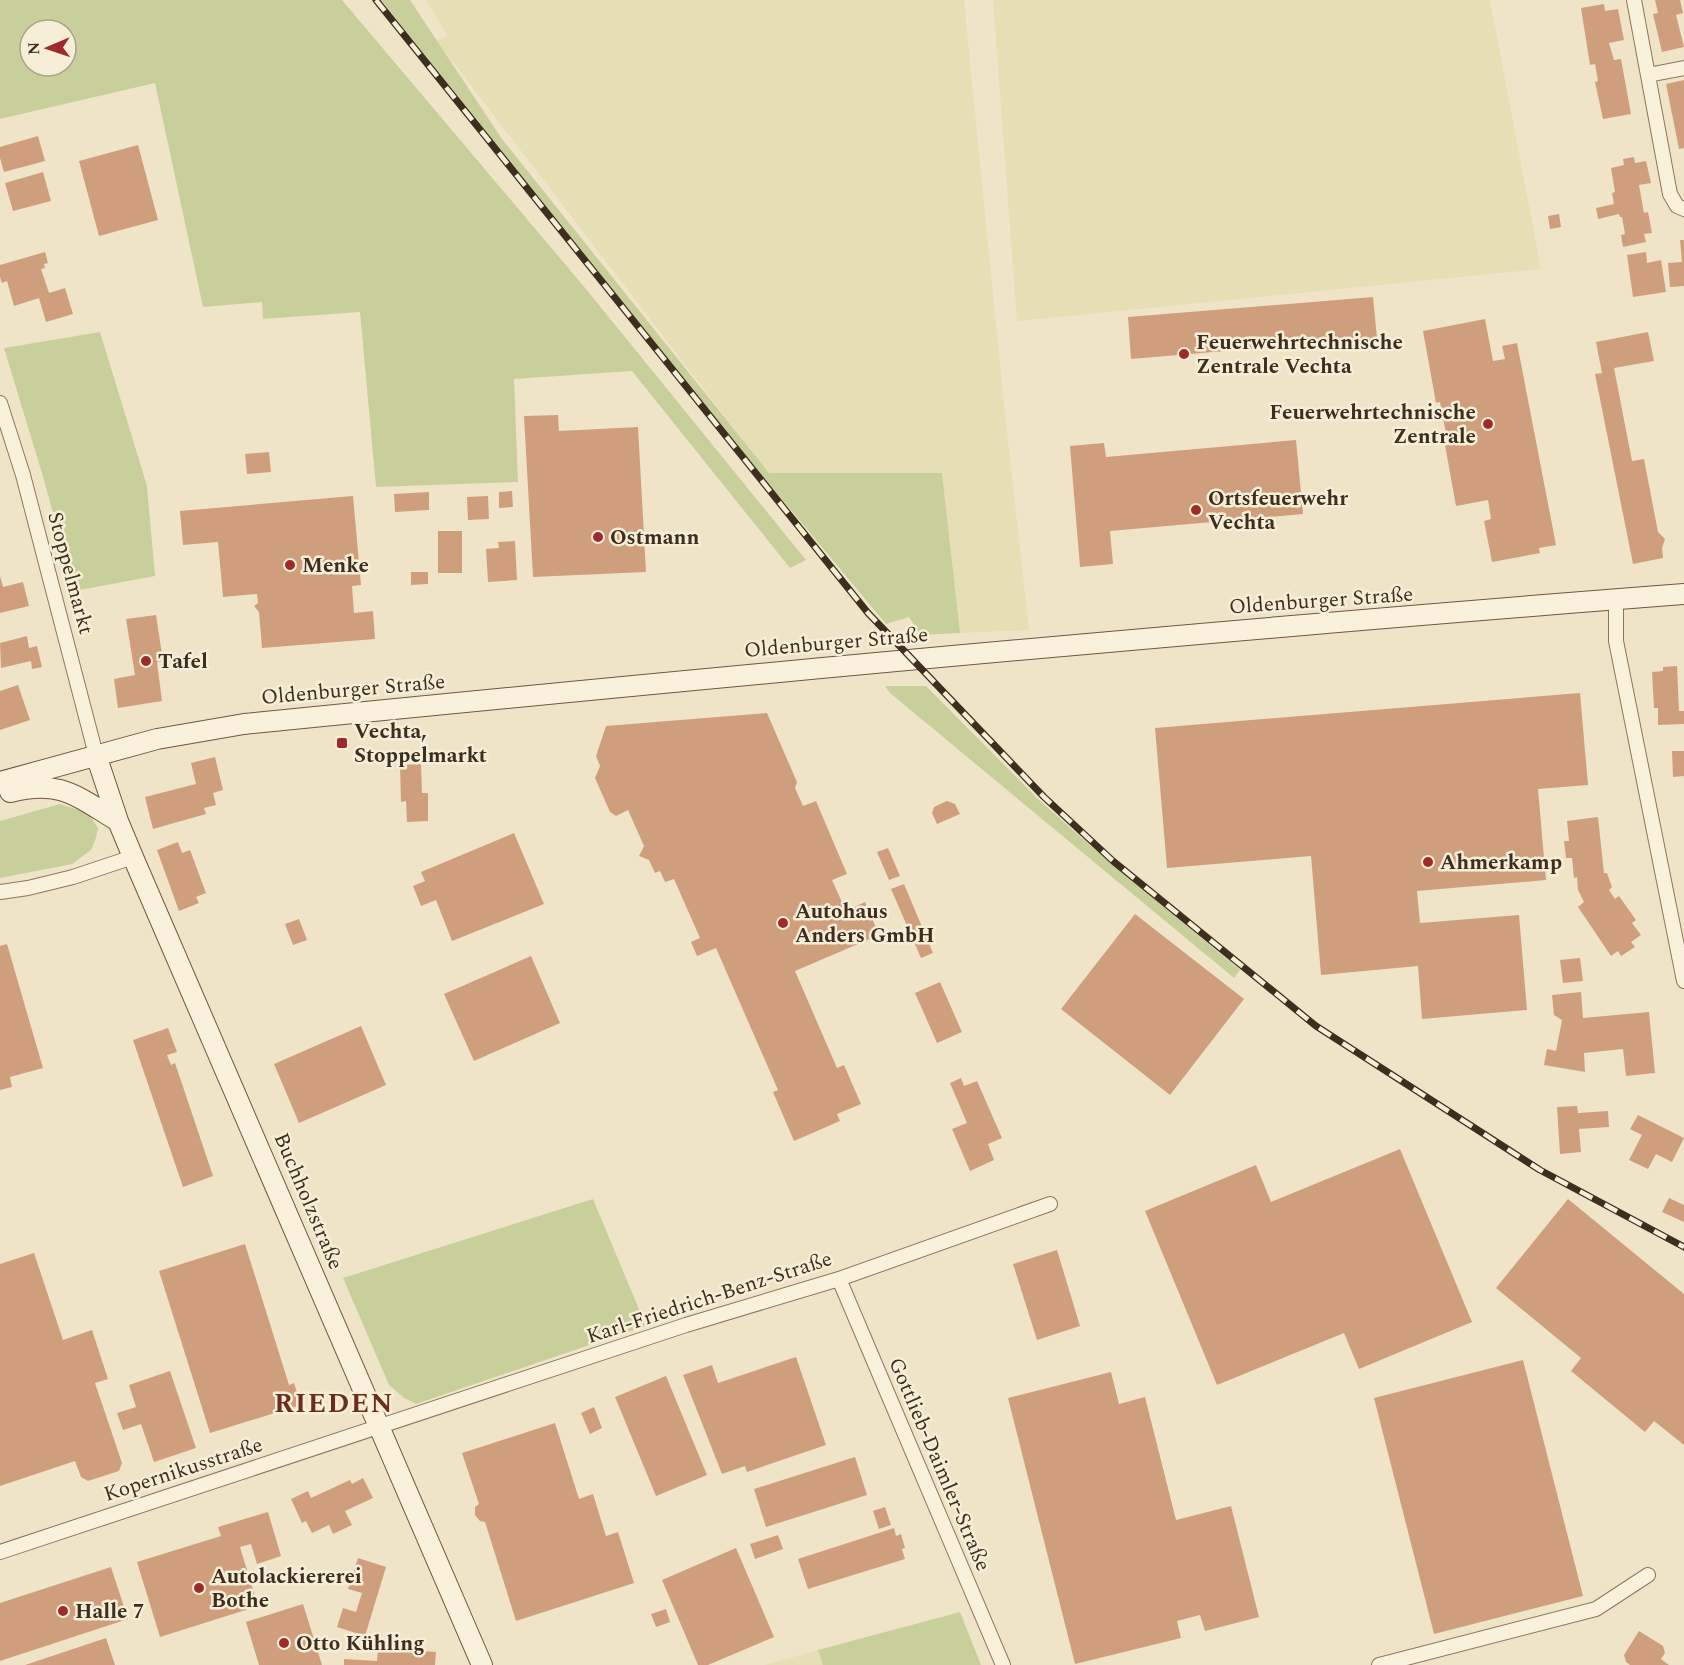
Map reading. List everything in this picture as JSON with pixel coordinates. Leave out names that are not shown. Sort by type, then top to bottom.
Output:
[{"type":"main road","name":"Oldenburger Straße","points":[[0,782],[157,739],[222,726],[934,657],[1684,594]]},
{"type":"main road","name":"Buchholzstraße","points":[[96,755],[118,821],[133,857],[482,1665]]},
{"type":"main road","points":[[0,794],[30,787],[54,787],[70,793],[118,821]]},
{"type":"street","points":[[1634,0],[1671,194],[1677,206],[1684,209]]},
{"type":"street","points":[[1648,75],[1684,68]]},
{"type":"street","name":"Stoppelmarkt","points":[[0,403],[32,508],[96,755]]},
{"type":"street","points":[[1616,600],[1616,641],[1684,981]]},
{"type":"street","points":[[0,892],[73,877],[133,857]]},
{"type":"street","name":"Karl-Friedrich-Benz-Straße","points":[[380,1427],[686,1325],[839,1279],[1050,1204]]},
{"type":"street","name":"Gottlieb-Daimler-Straße","points":[[839,1279],[1003,1665]]},
{"type":"street","name":"Kopernikusstraße","points":[[0,1552],[380,1427]]},
{"type":"street","points":[[1379,1665],[1430,1658],[1596,1610],[1648,1575]]},
{"type":"shaded area","points":[[426,0],[964,0],[1003,396],[1029,630],[960,633],[942,473],[769,474],[436,40],[448,36]]},
{"type":"shaded area","points":[[993,0],[1490,0],[1541,269],[1017,321]]},
{"type":"shaded area","points":[[818,1650],[823,1665],[765,1665]]},
{"type":"green space","points":[[0,0],[342,0],[586,289],[806,560],[790,568],[632,371],[514,379],[518,482],[376,487],[360,312],[263,319],[262,302],[203,307],[155,83],[0,119]]},
{"type":"green space","points":[[381,0],[410,0],[502,139],[769,473],[942,473],[960,633],[920,635],[909,617],[886,624],[760,473]]},
{"type":"green space","points":[[100,332],[147,486],[155,576],[74,591],[44,480],[4,348]]},
{"type":"green space","points":[[885,686],[926,686],[1039,800],[1109,862],[1240,970],[1234,978],[890,693]]},
{"type":"green space","points":[[60,804],[88,813],[98,828],[91,850],[72,864],[0,878],[0,821]]},
{"type":"green space","points":[[593,1199],[646,1326],[416,1404],[404,1398],[389,1385],[343,1278]]},
{"type":"green space","points":[[960,1612],[981,1665],[823,1665],[818,1650]]},
{"type":"building","points":[[1655,0],[1680,0],[1683,13],[1676,15],[1684,47],[1662,52],[1653,14],[1658,13]]},
{"type":"building","points":[[1604,4],[1605,11],[1618,9],[1624,40],[1609,43],[1614,60],[1621,59],[1631,114],[1603,119],[1595,82],[1598,81],[1595,64],[1590,65],[1581,8]]},
{"type":"building","points":[[1684,80],[1684,148],[1679,149],[1666,84]]},
{"type":"building","points":[[38,136],[45,161],[4,172],[0,147]]},
{"type":"building","points":[[138,145],[158,220],[99,236],[79,161]]},
{"type":"building","points":[[1634,157],[1635,163],[1646,161],[1651,183],[1639,185],[1644,213],[1648,212],[1652,233],[1644,234],[1646,242],[1623,247],[1621,235],[1625,234],[1622,217],[1619,214],[1598,219],[1596,208],[1614,204],[1612,193],[1615,192],[1611,168],[1624,165],[1623,159]]},
{"type":"building","points":[[43,172],[51,201],[13,211],[5,183]]},
{"type":"building","points":[[1559,214],[1561,227],[1550,229],[1548,216]]},
{"type":"building","points":[[1680,240],[1684,240],[1684,286],[1670,287],[1668,263],[1682,262]]},
{"type":"building","points":[[45,252],[48,263],[44,264],[45,268],[41,269],[49,293],[65,288],[73,314],[46,322],[39,298],[14,306],[7,281],[2,283],[0,277],[0,265]]},
{"type":"building","points":[[1646,252],[1647,263],[1661,260],[1666,292],[1633,297],[1627,255]]},
{"type":"building","points":[[1373,297],[1377,338],[1131,359],[1128,317]]},
{"type":"building","name":"Feuerwehrtechnische Zentrale","points":[[1485,319],[1493,361],[1505,359],[1502,346],[1517,343],[1556,545],[1539,548],[1540,553],[1492,562],[1484,521],[1491,519],[1488,500],[1456,506],[1445,445],[1448,444],[1440,402],[1436,403],[1423,331]]},
{"type":"building","points":[[1648,332],[1654,361],[1614,368],[1632,461],[1644,459],[1658,532],[1665,539],[1662,548],[1663,558],[1633,564],[1595,374],[1602,373],[1596,342]]},
{"type":"building","points":[[558,415],[559,431],[638,427],[646,572],[533,577],[524,416]]},
{"type":"building","points":[[1296,440],[1303,514],[1110,531],[1113,564],[1080,567],[1070,446],[1104,443],[1106,457]]},
{"type":"building","points":[[269,452],[271,472],[247,474],[245,454]]},
{"type":"building","points":[[512,491],[513,507],[499,508],[499,492]]},
{"type":"building","points":[[429,492],[429,510],[395,512],[394,494]]},
{"type":"building","name":"Menke","points":[[353,496],[361,585],[352,586],[354,613],[373,611],[375,639],[262,648],[259,612],[254,606],[258,603],[257,594],[223,597],[218,542],[183,545],[180,511]]},
{"type":"building","points":[[488,496],[489,519],[468,520],[467,497]]},
{"type":"building","points":[[438,531],[462,531],[462,573],[438,573]]},
{"type":"building","points":[[515,541],[517,580],[488,582],[486,549],[499,548],[498,542]]},
{"type":"building","points":[[411,572],[428,572],[428,584],[411,585]]},
{"type":"building","points":[[0,576],[3,587],[23,582],[29,606],[0,613]]},
{"type":"building","name":"Tafel","points":[[156,615],[163,661],[157,662],[162,701],[118,708],[114,679],[135,675],[126,619]]},
{"type":"building","points":[[27,636],[29,648],[37,646],[42,667],[32,669],[31,661],[1,668],[0,643]]},
{"type":"building","points":[[1677,666],[1679,711],[1684,711],[1684,724],[1658,725],[1658,708],[1654,708],[1652,672],[1663,671],[1663,667]]},
{"type":"building","points":[[18,685],[30,720],[0,730],[0,691]]},
{"type":"building","name":"Ahmerkamp","points":[[1580,693],[1588,785],[1538,789],[1546,880],[1417,891],[1420,923],[1519,915],[1527,1010],[1422,1019],[1418,966],[1321,975],[1311,856],[1167,868],[1155,728]]},
{"type":"building","name":"Autohaus Anders GmbH","points":[[767,713],[797,782],[795,788],[803,806],[816,801],[847,874],[832,880],[846,911],[865,902],[879,935],[795,971],[837,1068],[844,1065],[861,1104],[837,1114],[840,1121],[794,1141],[773,1092],[778,1090],[716,948],[697,956],[691,942],[700,938],[674,879],[665,882],[660,871],[655,873],[649,860],[639,856],[644,846],[628,810],[616,816],[610,812],[595,778],[600,766],[596,756],[606,726]]},
{"type":"building","points":[[1672,751],[1684,751],[1684,776],[1673,777]]},
{"type":"building","points":[[215,757],[223,790],[213,793],[216,805],[204,808],[206,814],[153,829],[145,797],[196,784],[191,763]]},
{"type":"building","points":[[421,764],[422,793],[428,793],[428,821],[407,822],[406,801],[401,802],[400,765]]},
{"type":"building","points":[[947,801],[955,804],[960,814],[937,824],[932,813],[934,807]]},
{"type":"building","points":[[1598,817],[1604,873],[1607,873],[1612,887],[1609,890],[1615,899],[1619,896],[1636,920],[1632,923],[1641,935],[1631,942],[1635,947],[1621,956],[1618,951],[1611,956],[1578,907],[1584,902],[1578,890],[1577,877],[1574,878],[1572,858],[1566,858],[1564,841],[1569,841],[1567,821]]},
{"type":"building","points":[[514,833],[544,904],[452,941],[436,900],[421,906],[413,886],[425,881],[421,872]]},
{"type":"building","points":[[178,842],[182,853],[190,850],[206,893],[196,897],[199,903],[179,911],[157,850]]},
{"type":"building","points":[[888,848],[900,876],[889,880],[877,852]]},
{"type":"building","points":[[904,884],[933,953],[921,958],[891,889]]},
{"type":"building","points":[[1135,914],[1244,999],[1170,1095],[1061,1009]]},
{"type":"building","points":[[299,919],[307,940],[293,945],[285,924]]},
{"type":"building","points":[[7,944],[43,1068],[10,1077],[12,1087],[0,1090],[0,946]]},
{"type":"building","points":[[531,956],[560,1023],[474,1061],[444,994]]},
{"type":"building","points":[[1580,958],[1583,981],[1563,983],[1560,960]]},
{"type":"building","points":[[940,982],[962,1032],[937,1043],[915,993]]},
{"type":"building","points":[[1581,992],[1583,1018],[1649,1012],[1655,1073],[1626,1076],[1623,1049],[1584,1053],[1585,1072],[1544,1065],[1547,1049],[1556,1051],[1562,1020],[1554,1015],[1552,995]]},
{"type":"building","points":[[361,1026],[386,1085],[299,1123],[274,1064]]},
{"type":"building","points":[[168,1028],[177,1052],[167,1055],[171,1065],[175,1063],[213,1176],[183,1187],[133,1040]]},
{"type":"building","points":[[961,1078],[964,1086],[977,1081],[1002,1138],[988,1144],[994,1160],[970,1171],[952,1129],[967,1123],[950,1083]]},
{"type":"building","points":[[1577,1106],[1578,1113],[1608,1111],[1609,1127],[1579,1129],[1581,1152],[1560,1154],[1557,1107]]},
{"type":"building","points":[[1638,1115],[1684,1138],[1672,1162],[1656,1154],[1648,1169],[1629,1160],[1642,1135],[1630,1129]]},
{"type":"building","points":[[1400,1149],[1472,1322],[1359,1369],[1344,1333],[1217,1385],[1145,1211],[1256,1165],[1271,1202]]},
{"type":"building","points":[[1669,1198],[1684,1205],[1684,1222],[1662,1212]]},
{"type":"building","points":[[1568,1199],[1684,1294],[1684,1445],[1654,1421],[1645,1432],[1571,1371],[1581,1358],[1496,1288]]},
{"type":"building","points":[[245,1244],[289,1385],[294,1383],[301,1405],[210,1433],[159,1271]]},
{"type":"building","points":[[1057,1250],[1080,1326],[1037,1340],[1013,1264]]},
{"type":"building","points":[[34,1253],[63,1340],[92,1330],[108,1379],[95,1383],[122,1463],[119,1471],[88,1481],[81,1477],[75,1461],[0,1486],[0,1264]]},
{"type":"building","points":[[796,1357],[826,1445],[747,1472],[745,1466],[722,1474],[683,1375],[712,1365],[718,1383]]},
{"type":"building","points":[[1523,1360],[1583,1596],[1434,1634],[1374,1398]]},
{"type":"building","points":[[170,1371],[196,1448],[154,1462],[141,1424],[123,1430],[117,1413],[136,1407],[129,1385]]},
{"type":"building","points":[[1111,1372],[1119,1404],[1145,1397],[1176,1520],[1231,1506],[1259,1617],[1205,1631],[1200,1615],[1177,1621],[1181,1638],[1075,1664],[1008,1398]]},
{"type":"building","points":[[666,1376],[707,1475],[656,1496],[615,1397]]},
{"type":"building","points":[[594,1407],[602,1428],[590,1434],[581,1413]]},
{"type":"building","points":[[555,1423],[579,1499],[593,1494],[606,1536],[618,1532],[634,1583],[516,1621],[485,1522],[480,1521],[475,1515],[475,1507],[479,1504],[462,1453]]},
{"type":"building","points":[[855,1457],[867,1495],[766,1527],[754,1489]]},
{"type":"building","points":[[363,1478],[373,1498],[345,1511],[352,1525],[333,1534],[329,1525],[312,1533],[306,1521],[302,1523],[291,1499],[308,1491],[311,1498],[350,1480],[352,1484]]},
{"type":"building","points":[[885,1507],[891,1525],[879,1529],[873,1511]]},
{"type":"building","name":"Autolackiererei Bothe","points":[[268,1512],[281,1556],[257,1564],[251,1544],[240,1547],[258,1606],[160,1637],[137,1562],[221,1536],[218,1527]]},
{"type":"building","points":[[894,1528],[896,1536],[901,1534],[905,1559],[808,1589],[798,1559]]},
{"type":"building","points":[[778,1535],[783,1549],[755,1559],[750,1544]]},
{"type":"building","points":[[736,1548],[774,1637],[708,1665],[698,1665],[662,1580]]},
{"type":"building","points":[[358,1558],[386,1567],[365,1636],[337,1627],[343,1608],[356,1612],[362,1593],[348,1589]]},
{"type":"building","name":"Halle 7","points":[[111,1567],[128,1619],[0,1661],[0,1603]]},
{"type":"building","name":"Otto Kühling","points":[[303,1604],[322,1665],[259,1665],[246,1622]]},
{"type":"building","points":[[666,1609],[670,1622],[656,1627],[651,1614]]},
{"type":"building","points":[[1639,1631],[1663,1646],[1665,1653],[1661,1659],[1669,1665],[1630,1665],[1626,1662],[1624,1655]]},
{"type":"building","points":[[106,1638],[115,1665],[25,1665]]},
{"type":"building","points":[[378,1648],[436,1652],[435,1665],[344,1665],[344,1659],[377,1661]]},
{"type":"railway","points":[[376,0],[868,613],[1044,797],[1113,861],[1316,1026],[1540,1170],[1684,1247]]},
{"type":"place","name":"Feuerwehrtechnische Zentrale Vechta","points":[[1184,354]]},
{"type":"place","name":"Feuerwehrtechnische Zentrale","points":[[1488,424]]},
{"type":"place","name":"Ortsfeuerwehr Vechta","points":[[1196,510]]},
{"type":"place","name":"Ostmann","points":[[598,537]]},
{"type":"place","name":"Menke","points":[[290,565]]},
{"type":"place","name":"Tafel","points":[[146,661]]},
{"type":"place","name":"Vechta, Stoppelmarkt","points":[[342,743]]},
{"type":"place","name":"Ahmerkamp","points":[[1428,862]]},
{"type":"place","name":"Autohaus Anders GmbH","points":[[783,923]]},
{"type":"place","name":"Autolackiererei Bothe","points":[[199,1588]]},
{"type":"place","name":"Halle 7","points":[[63,1611]]},
{"type":"place","name":"Otto Kühling","points":[[284,1643]]},
{"type":"district","name":"RIEDEN","points":[[334,1403]]}]
